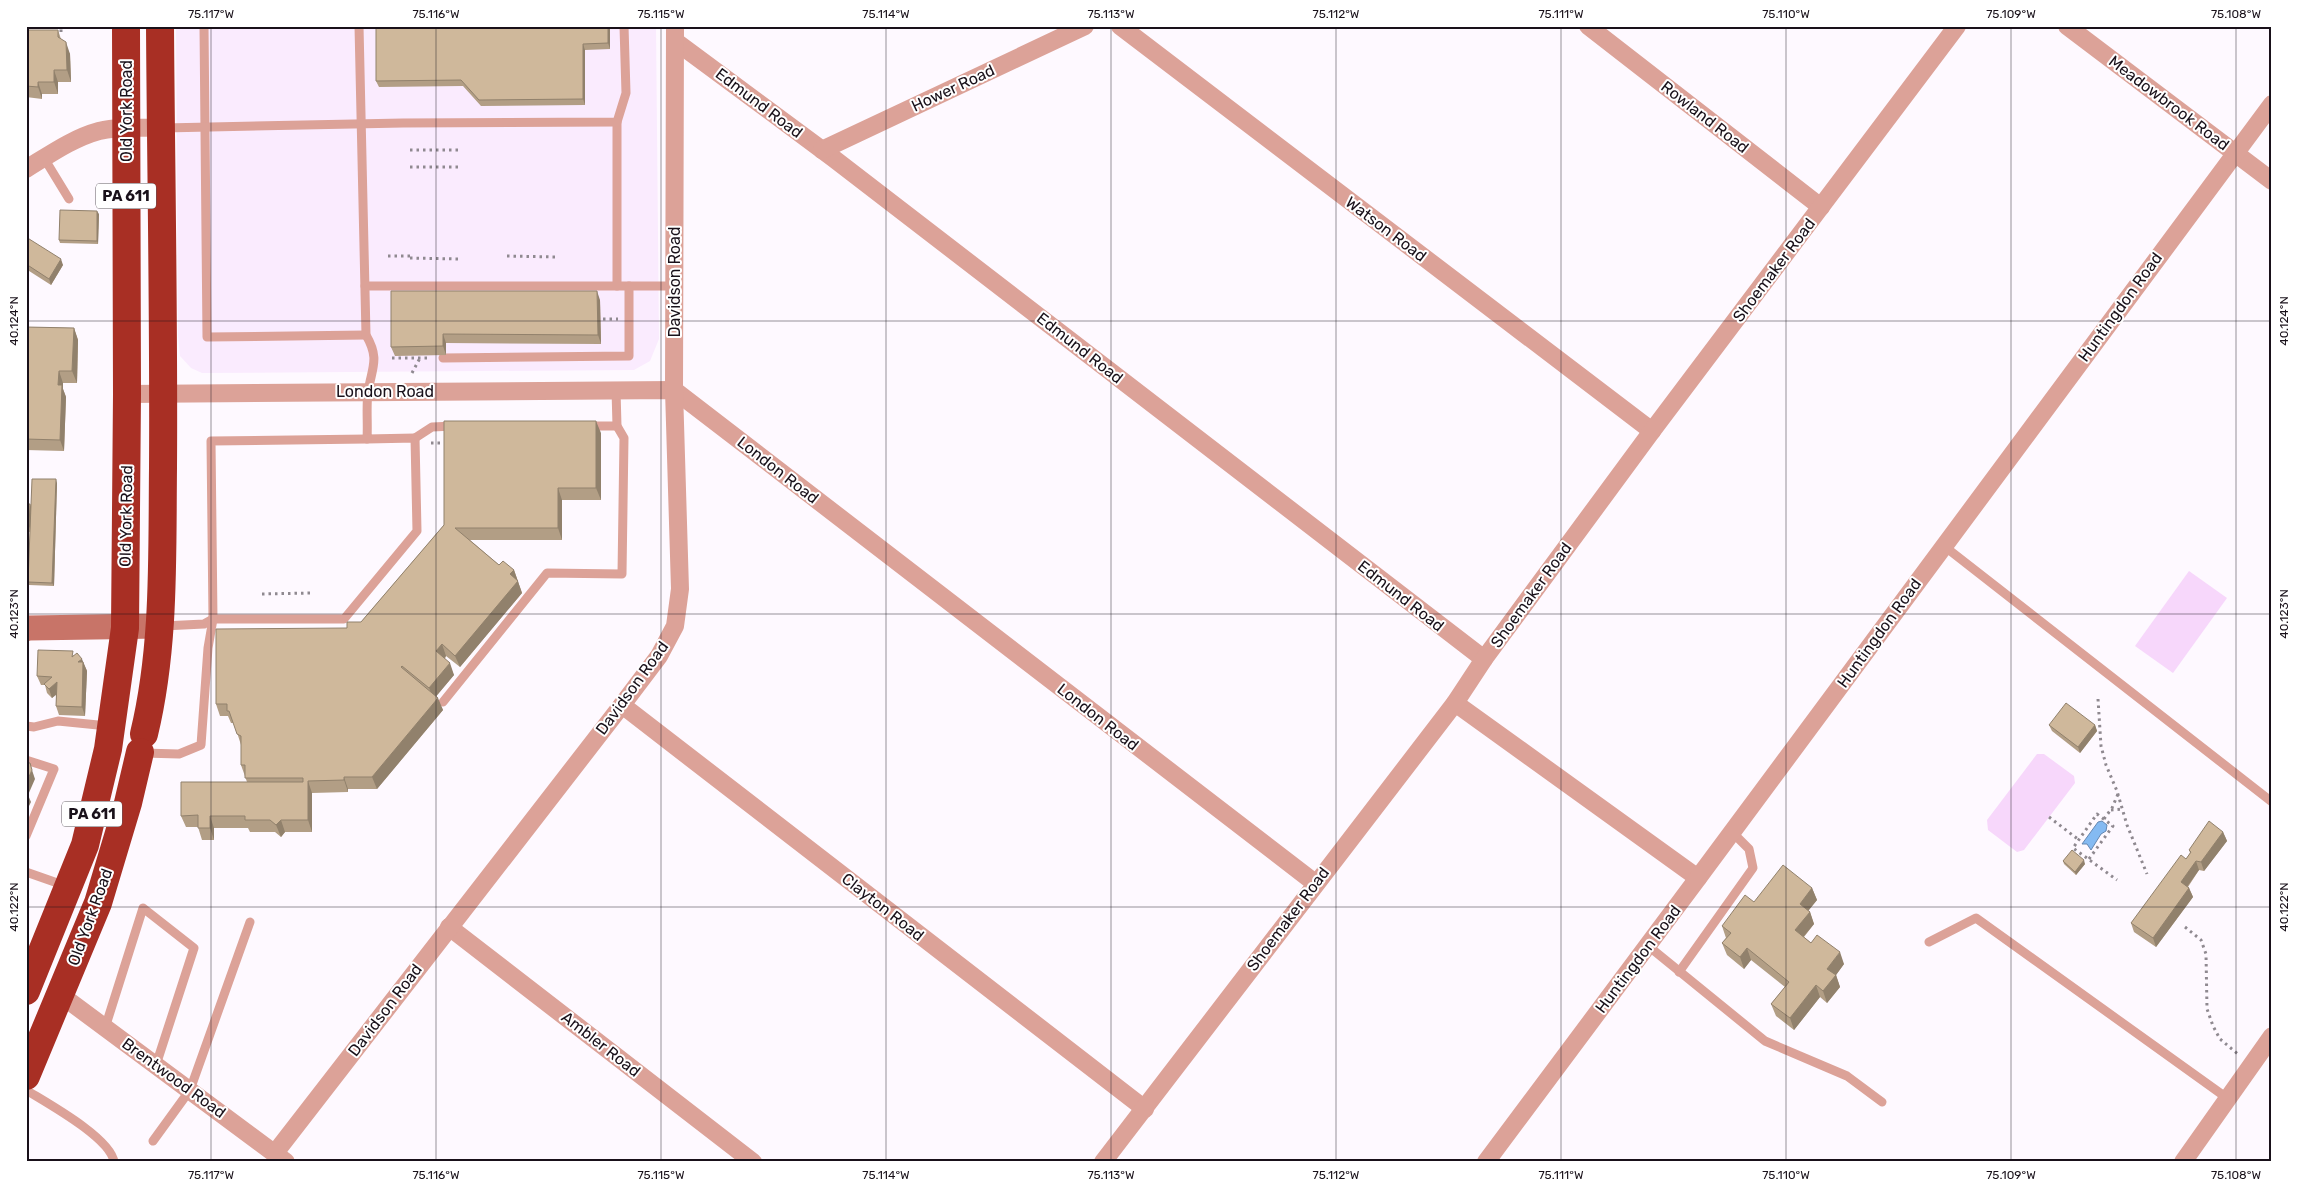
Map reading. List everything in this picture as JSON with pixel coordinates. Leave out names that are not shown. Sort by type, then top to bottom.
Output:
[{"type":"highway","name":"Old York Road","points":[[26,990],[85,845],[108,749],[125,628],[127,394],[126,26]]},
{"type":"highway","name":"Old York Road","points":[[26,1076],[98,903],[128,803],[152,700],[160,626],[163,393],[160,26]]},
{"type":"street","name":"Hower Road","points":[[822,150],[1085,26]]},
{"type":"street","name":"Watson Road","points":[[1120,26],[1652,431]]},
{"type":"street","name":"Rowland Road","points":[[1588,26],[1822,207]]},
{"type":"street","name":"Shoemaker Road","points":[[1103,1162],[1315,883],[1455,703],[1484,659],[1652,431],[1957,26]]},
{"type":"street","name":"Meadowbrook Road","points":[[2066,26],[2272,181]]},
{"type":"street","name":"Edmund Road","points":[[675,33],[822,150],[1484,659]]},
{"type":"street","name":"Davidson Road","points":[[281,1158],[449,927],[659,656],[675,626],[680,590],[674,390],[675,33]]},
{"type":"street","name":"Huntingdon Road","points":[[1486,1162],[2234,152],[2272,104]]},
{"type":"street","points":[[26,169],[82,137],[100,131],[126,128],[161,128]]},
{"type":"street","name":"London Road","points":[[127,394],[674,390],[1315,883]]},
{"type":"street","points":[[27,628],[160,626]]},
{"type":"street","points":[[1455,703],[1698,878]]},
{"type":"street","name":"Clayton Road","points":[[622,705],[1145,1109]]},
{"type":"street","name":"Ambler Road","points":[[449,927],[753,1162]]},
{"type":"street","name":"Brentwood Road","points":[[61,995],[281,1158]]},
{"type":"street","points":[[2184,1162],[2272,1036]]},
{"type":"lane","points":[[204,26],[207,337],[366,335]]},
{"type":"lane","points":[[360,26],[364,286],[366,335],[373,348],[374,372],[368,391],[368,439]]},
{"type":"lane","points":[[617,286],[616,122],[626,93],[624,26]]},
{"type":"lane","points":[[161,128],[616,122]]},
{"type":"lane","points":[[44,158],[69,199]]},
{"type":"lane","points":[[364,286],[674,286]]},
{"type":"lane","points":[[443,358],[629,356],[629,286]]},
{"type":"lane","points":[[444,702],[547,573],[622,574],[624,438],[617,426],[616,390]]},
{"type":"lane","points":[[142,743],[179,754],[201,745],[208,648],[213,619],[211,441],[415,438],[432,426],[461,426]]},
{"type":"lane","points":[[578,426],[617,426]]},
{"type":"lane","points":[[160,626],[204,624],[213,619],[344,618],[417,531],[415,438]]},
{"type":"lane","points":[[1944,546],[2272,802]]},
{"type":"lane","points":[[26,726],[34,727],[58,721],[111,726]]},
{"type":"lane","points":[[26,760],[54,769],[26,836]]},
{"type":"lane","points":[[1679,972],[1753,868],[1750,849],[1732,832]]},
{"type":"lane","points":[[26,872],[68,887]]},
{"type":"lane","points":[[105,1028],[143,908],[194,948],[156,1065]]},
{"type":"lane","points":[[1929,942],[1976,918],[2227,1098]]},
{"type":"lane","points":[[152,1141],[190,1090],[250,922]]},
{"type":"lane","points":[[1647,945],[1765,1042],[1847,1076],[1882,1102]]},
{"type":"lane","points":[[26,1090],[80,1124],[100,1140],[113,1154],[114,1162]]},
{"type":"path","points":[[61,26],[61,32]]},
{"type":"path","points":[[410,150],[458,150]]},
{"type":"path","points":[[410,167],[458,167]]},
{"type":"path","points":[[388,256],[459,259]]},
{"type":"path","points":[[507,256],[556,256]]},
{"type":"path","points":[[392,358],[443,358]]},
{"type":"path","points":[[412,373],[420,358]]},
{"type":"path","points":[[262,594],[311,593]]},
{"type":"path","points":[[2098,698],[2101,746],[2106,765],[2147,874]]},
{"type":"path","points":[[2104,819],[2118,794]]},
{"type":"path","points":[[2110,810],[2122,809]]},
{"type":"path","points":[[2090,859],[2113,826],[2097,814],[2073,848],[2117,880]]},
{"type":"path","points":[[2049,817],[2079,840]]},
{"type":"path","points":[[2185,927],[2201,940],[2206,954],[2207,1009],[2212,1026],[2220,1039],[2252,1064]]},
{"type":"shaded area","points":[[176,26],[656,26],[659,339],[650,361],[634,370],[202,373],[191,368],[180,356],[178,336]]},
{"type":"shaded area","points":[[2189,571],[2227,598],[2173,673],[2135,646]]},
{"type":"shaded area","points":[[2037,754],[2044,754],[2074,776],[2075,783],[2024,850],[2017,852],[1988,830],[1987,820]]},
{"type":"water","points":[[2102,821],[2107,825],[2106,831],[2101,834],[2091,850],[2087,844],[2082,844],[2098,822]]},
{"type":"building","points":[[376,26],[608,26],[608,43],[583,44],[583,99],[479,100],[461,80],[376,81]]},
{"type":"building","points":[[26,30],[58,30],[58,37],[66,42],[67,70],[54,70],[54,82],[38,82],[38,87],[26,86]]},
{"type":"building","points":[[60,210],[97,211],[97,241],[59,240]]},
{"type":"building","points":[[26,237],[61,259],[49,279],[26,264]]},
{"type":"building","points":[[391,291],[597,291],[598,335],[443,334],[443,346],[391,347]]},
{"type":"building","points":[[26,327],[74,328],[72,371],[59,371],[58,385],[62,385],[60,440],[26,439]]},
{"type":"building","points":[[444,421],[596,421],[596,488],[558,488],[558,528],[455,528],[499,565],[503,561],[514,570],[510,574],[518,581],[455,656],[442,644],[436,651],[450,663],[429,688],[401,667],[438,698],[372,777],[344,777],[344,780],[308,781],[308,820],[281,820],[276,825],[270,820],[245,820],[245,816],[210,816],[210,828],[198,828],[198,815],[181,816],[181,782],[303,782],[303,778],[245,778],[245,765],[241,765],[241,736],[237,734],[229,711],[227,711],[227,704],[216,704],[216,629],[347,628],[347,622],[361,622],[444,525]]},
{"type":"building","points":[[32,479],[56,479],[52,583],[28,582]]},
{"type":"building","points":[[26,504],[30,504],[29,526],[26,526]]},
{"type":"building","points":[[38,650],[73,651],[72,657],[77,653],[82,659],[78,662],[83,662],[82,707],[56,706],[57,682],[49,689],[44,684],[52,677],[37,676]]},
{"type":"building","points":[[2066,703],[2095,725],[2078,747],[2049,725]]},
{"type":"building","points":[[26,762],[30,763],[32,770],[26,783]]},
{"type":"building","points":[[2209,821],[2223,832],[2201,862],[2196,861],[2181,882],[2189,888],[2153,938],[2131,923],[2181,855],[2186,859],[2191,852],[2189,850]]},
{"type":"building","points":[[2072,850],[2084,860],[2075,872],[2063,861]]},
{"type":"building","points":[[1783,865],[1812,888],[1800,904],[1810,912],[1795,930],[1811,943],[1817,935],[1840,952],[1827,969],[1836,975],[1823,991],[1816,985],[1790,1018],[1771,1004],[1789,982],[1747,948],[1740,957],[1722,943],[1731,933],[1722,926],[1745,895],[1754,902]]}]
